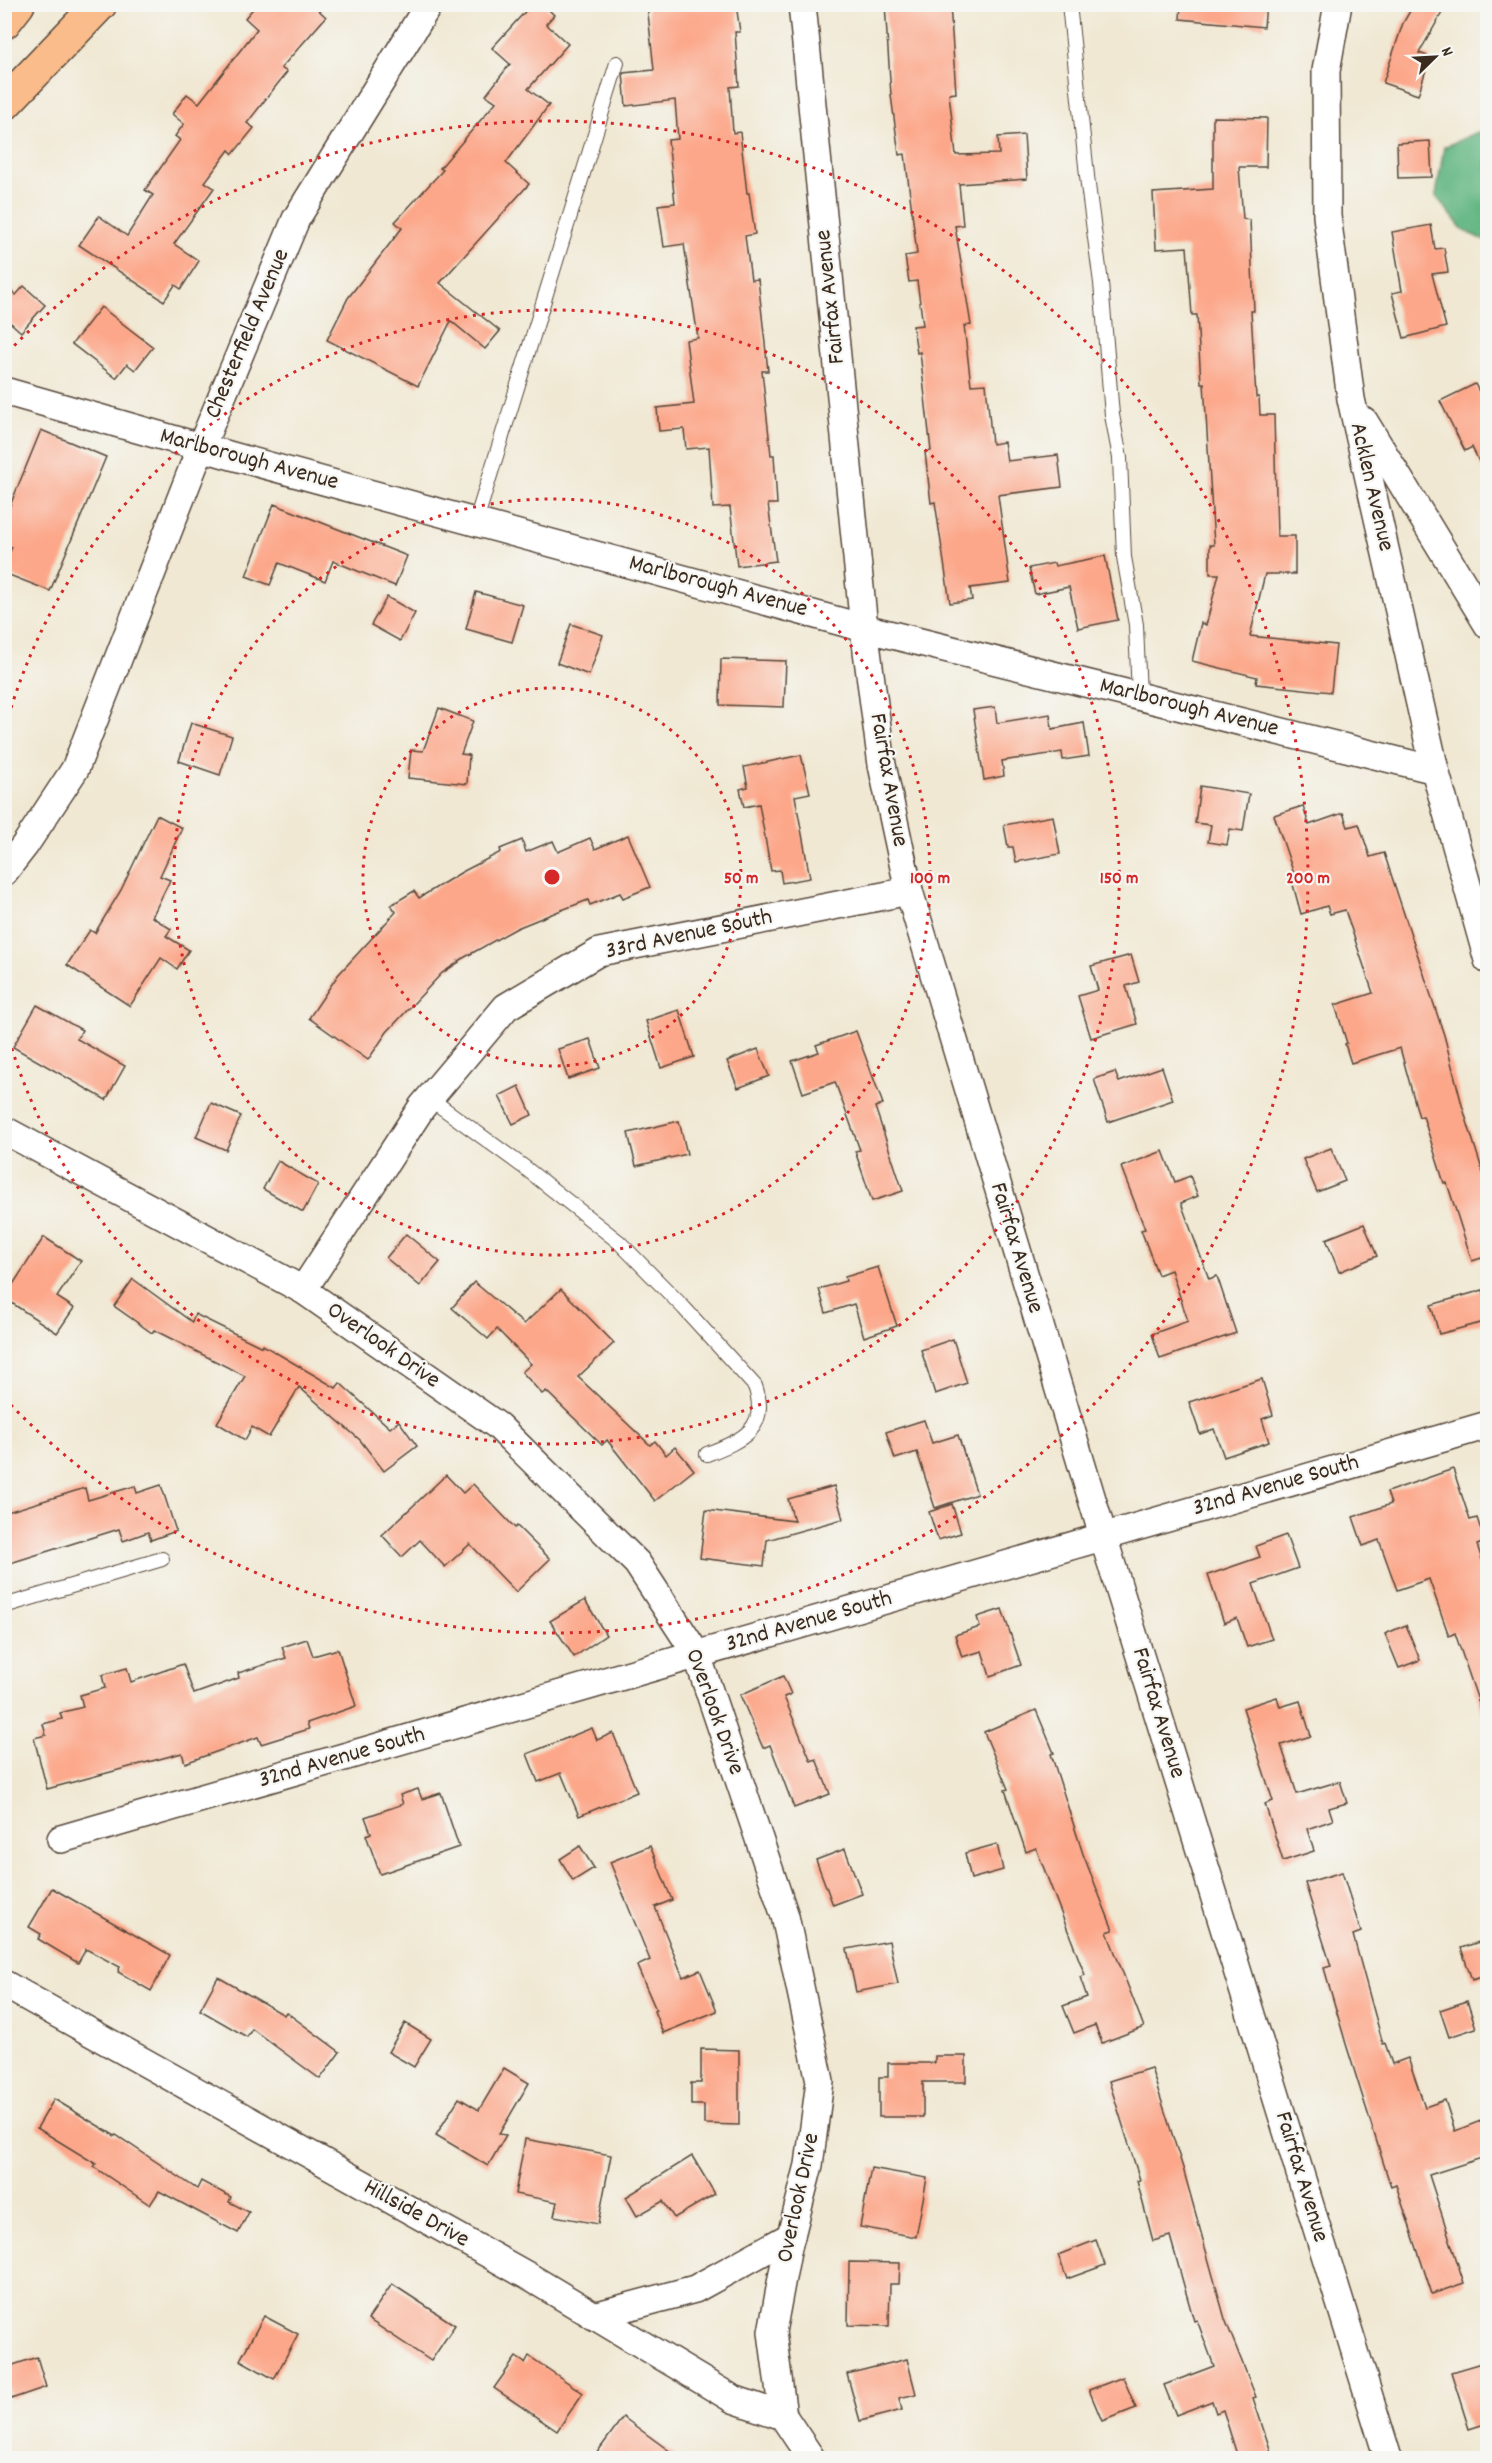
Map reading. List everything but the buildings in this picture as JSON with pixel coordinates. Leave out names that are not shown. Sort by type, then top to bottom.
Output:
[{"type":"highway","points":[[4,22],[18,4]]},
{"type":"highway","points":[[4,104],[100,4]]},
{"type":"street","name":"Chesterfield Avenue","points":[[4,872],[75,769],[201,447],[296,219],[429,4]]},
{"type":"street","name":"Fairfax Avenue","points":[[802,4],[864,628],[882,765],[909,891],[1103,1536],[1388,2458]]},
{"type":"street","name":"Acklen Avenue","points":[[1338,4],[1326,71],[1327,216],[1351,399],[1435,770],[1488,960]]},
{"type":"street","name":"Marlborough Avenue","points":[[4,392],[864,628],[1435,770]]},
{"type":"street","points":[[1351,399],[1488,625]]},
{"type":"street","name":"33rd Avenue South","points":[[303,1290],[429,1098],[506,1007],[599,952],[909,891]]},
{"type":"street","name":"Overlook Drive","points":[[4,1130],[303,1290],[498,1426],[637,1563],[697,1655],[785,1916],[820,2081],[809,2165],[791,2236],[772,2332],[783,2416]]},
{"type":"street","name":"32nd Avenue South","points":[[61,1839],[1488,1425]]},
{"type":"street","name":"Hillside Drive","points":[[4,1984],[528,2276],[733,2399],[783,2416]]},
{"type":"street","points":[[594,2316],[695,2289],[791,2236]]},
{"type":"street","points":[[783,2416],[811,2458]]},
{"type":"lane","points":[[1069,4],[1101,283],[1112,415],[1120,458],[1124,557],[1136,625],[1139,696]]},
{"type":"lane","points":[[476,521],[617,63]]},
{"type":"lane","points":[[429,1098],[524,1167],[619,1242],[684,1308],[755,1386],[761,1410],[750,1431],[735,1443],[707,1454]]},
{"type":"lane","points":[[4,1606],[162,1558]]},
{"type":"green space","points":[[1478,132],[1487,134],[1487,242],[1463,230],[1436,196],[1444,147]]}]
